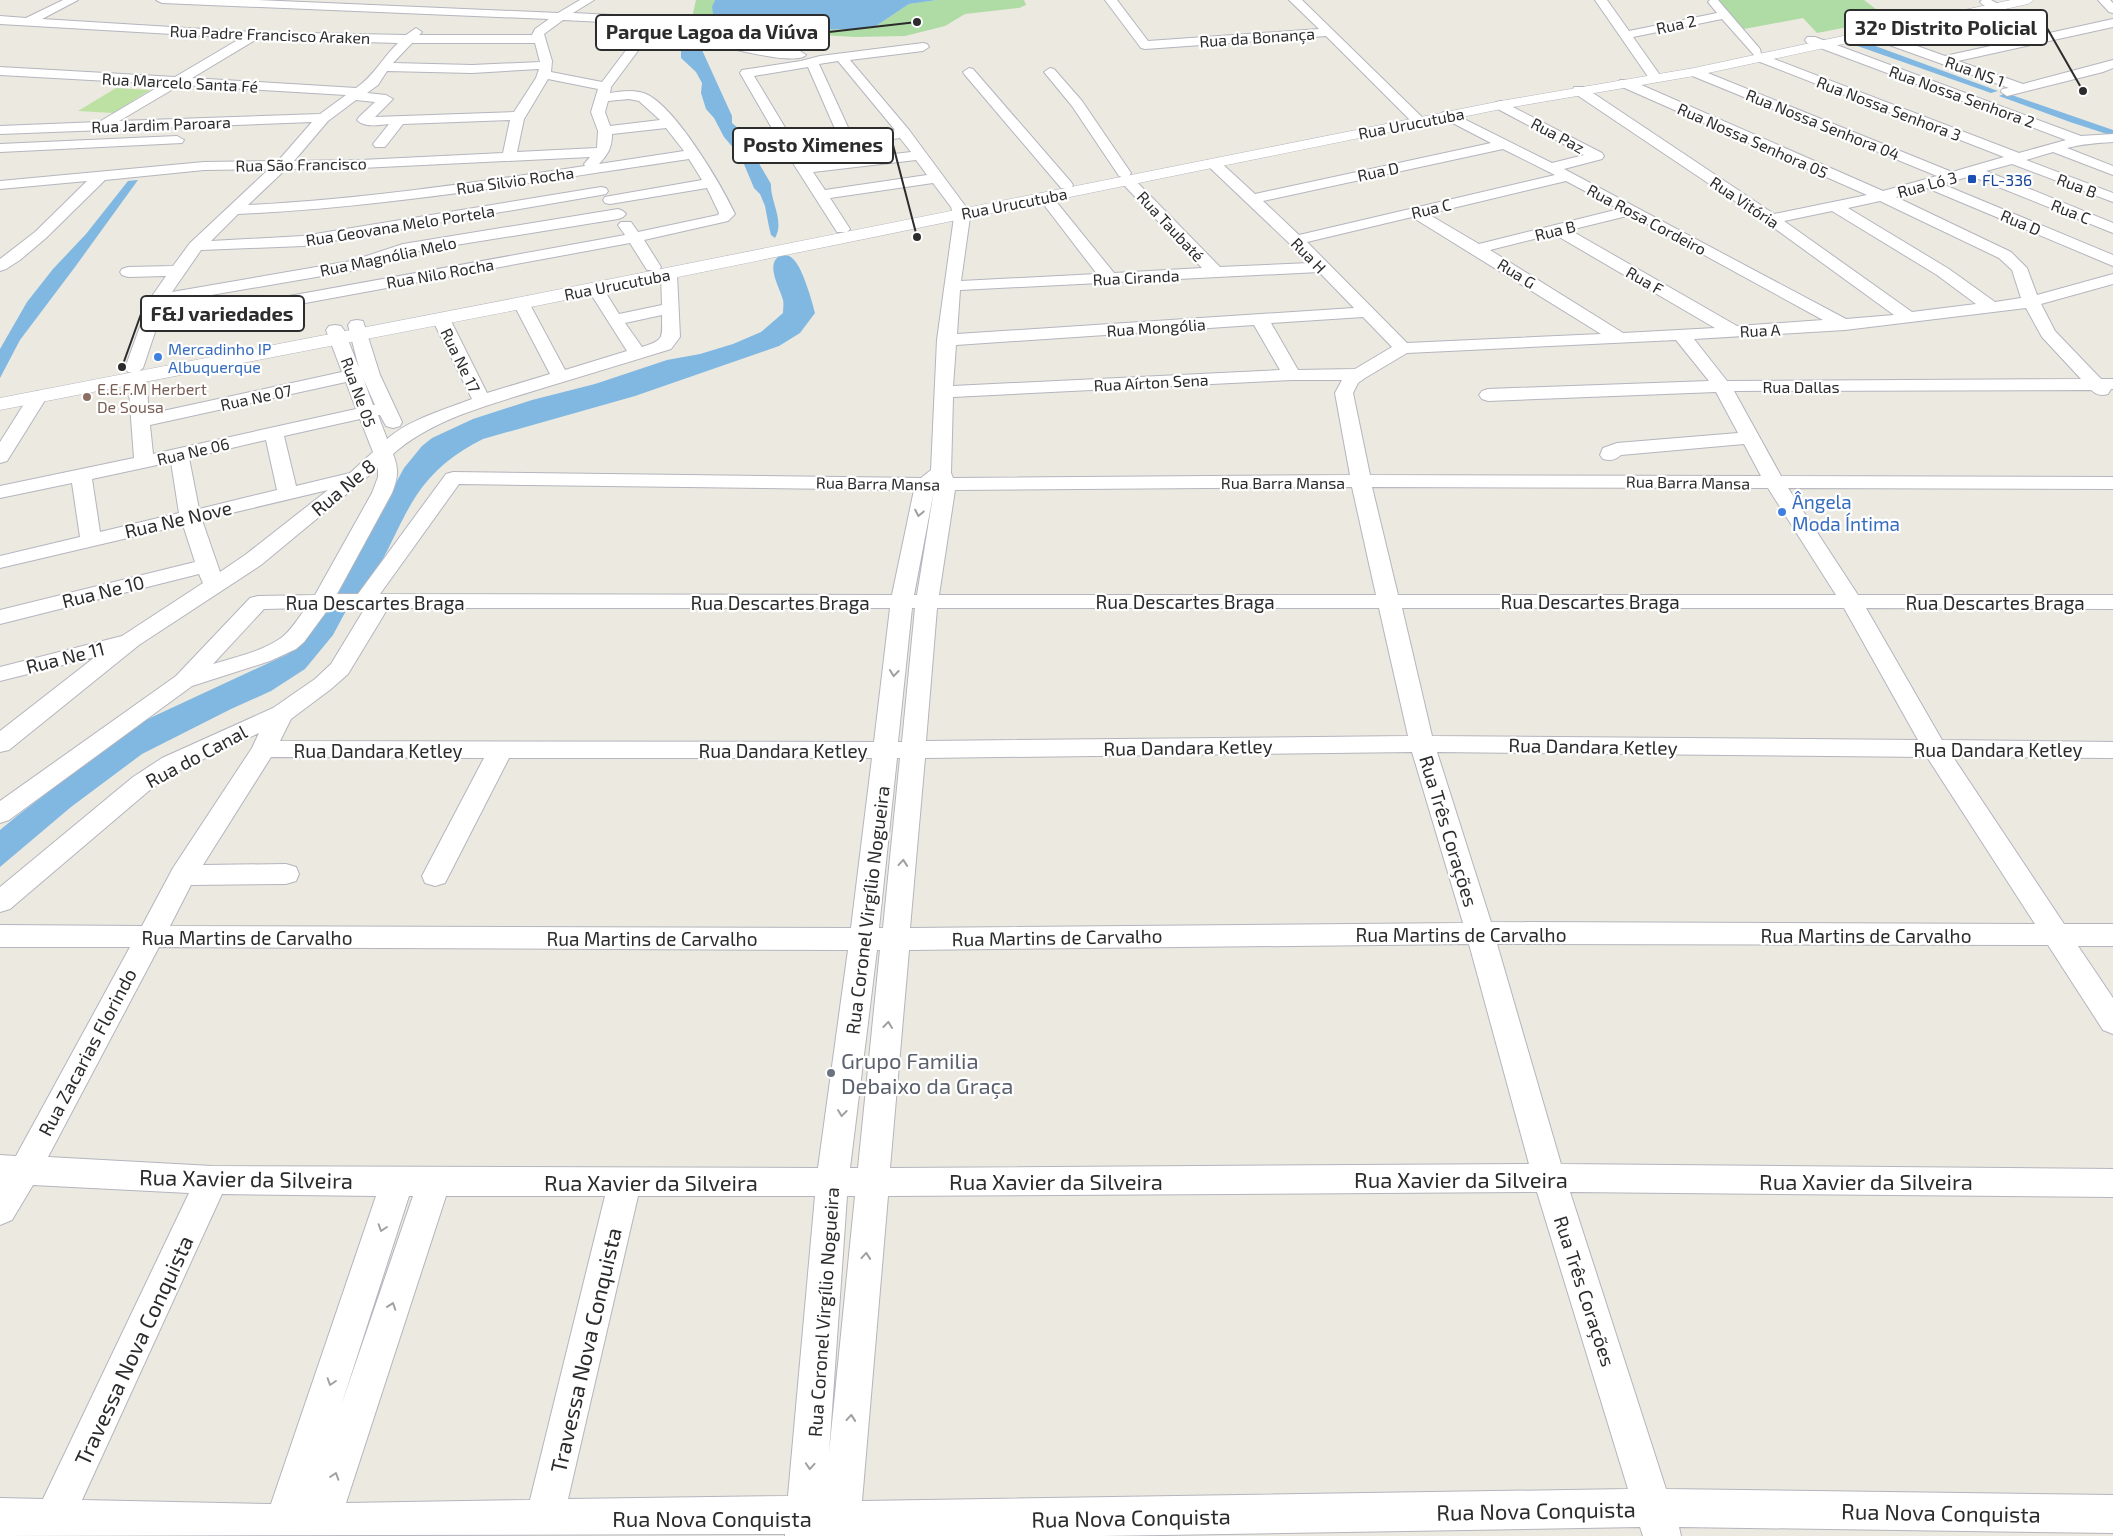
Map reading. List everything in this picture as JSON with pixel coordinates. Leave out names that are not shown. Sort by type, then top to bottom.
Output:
[{"type":"street","points":[[7,32],[72,0]]},
{"type":"street","points":[[162,0],[440,10],[691,23],[686,35]]},
{"type":"street","points":[[144,462],[135,373],[150,319],[158,300],[177,271],[196,246],[283,164],[323,118],[374,82],[394,53],[451,0]]},
{"type":"street","points":[[509,156],[518,116],[546,70],[541,34],[560,17],[588,0]]},
{"type":"street","name":"Rua da Bonança","points":[[1112,0],[1144,45],[1328,32],[1416,118]]},
{"type":"street","points":[[1296,0],[1328,32]]},
{"type":"street","points":[[1712,0],[1757,55]]},
{"type":"street","points":[[2104,0],[2113,10]]},
{"type":"street","points":[[1603,2],[1619,1]]},
{"type":"street","points":[[1603,2],[1654,75]]},
{"type":"street","name":"Rua Urucutuba","points":[[1817,42],[1871,34],[2005,2]]},
{"type":"street","name":"Rua Urucutuba","points":[[1416,118],[1448,115],[1625,83],[1654,75],[2005,2]]},
{"type":"street","points":[[288,15],[304,6]]},
{"type":"street","name":"Rua 2","points":[[1626,35],[1725,15]]},
{"type":"street","name":"Rua Padre Francisco Araken","points":[[0,20],[256,35],[408,40],[541,34],[560,30]]},
{"type":"street","points":[[1944,60],[2113,23]]},
{"type":"street","points":[[84,145],[102,126],[272,25]]},
{"type":"street","name":"Rua NS 1","points":[[1871,34],[2022,88]]},
{"type":"street","points":[[626,35],[686,35],[778,54],[842,58],[904,133],[960,211]]},
{"type":"street","points":[[652,36],[603,93],[598,112],[605,130],[605,145],[602,152],[587,170],[634,238],[661,271]]},
{"type":"street","name":"Rua Nossa Senhora 2","points":[[1817,42],[2113,152]]},
{"type":"street","points":[[842,229],[791,149],[747,72],[923,47]]},
{"type":"street","name":"Rua Urucutuba","points":[[0,394],[135,373],[338,334],[441,319],[521,304],[842,229],[1045,197],[1126,177],[1569,85],[1694,72],[1757,55]]},
{"type":"street","name":"Rua Nossa Senhora 3","points":[[1757,55],[2016,159]]},
{"type":"street","points":[[812,62],[847,141]]},
{"type":"street","points":[[1974,100],[2100,69],[2113,64]]},
{"type":"street","points":[[386,67],[546,70],[603,93],[644,98],[670,123],[693,154],[710,183]]},
{"type":"street","points":[[2100,69],[2113,72]]},
{"type":"street","name":"Rua Marcelo Santa Fé","points":[[0,71],[358,94],[386,99],[364,120],[400,120]]},
{"type":"street","points":[[969,72],[1066,185]]},
{"type":"street","name":"Rua Taubaté","points":[[1050,72],[1077,104],[1126,177],[1215,272]]},
{"type":"street","name":"Rua Nossa Senhora 04","points":[[1694,72],[1952,177]]},
{"type":"street","name":"Rua Nossa Senhora 05","points":[[1625,83],[1882,196],[2006,255],[2019,268],[2031,302],[2048,333],[2104,384],[2113,401]]},
{"type":"street","name":"Rua Vitória","points":[[1579,90],[1771,219],[1908,317]]},
{"type":"street","name":"Rua Paz","points":[[1501,104],[1597,156],[1549,168]]},
{"type":"street","name":"Rua Rosa Cordeiro","points":[[1448,115],[1633,210],[1845,325]]},
{"type":"street","points":[[380,144],[400,120],[518,116]]},
{"type":"street","name":"Rua Jardim Paroara","points":[[2,122],[102,126],[323,118]]},
{"type":"street","points":[[605,130],[670,123]]},
{"type":"street","points":[[290,134],[310,133]]},
{"type":"street","points":[[791,149],[904,133]]},
{"type":"street","points":[[2081,140],[2113,138]]},
{"type":"street","points":[[0,148],[195,139]]},
{"type":"street","name":"Rua Ló 3","points":[[1771,219],[1836,207],[1930,184],[2081,140]]},
{"type":"street","points":[[128,142],[141,172]]},
{"type":"street","name":"Rua D","points":[[1251,199],[1504,144]]},
{"type":"street","name":"Rua Urucutuba","points":[[358,331],[960,211],[1066,185],[1213,163],[1267,148]]},
{"type":"street","points":[[2054,148],[2113,171]]},
{"type":"street","name":"Rua São Francisco","points":[[0,185],[204,166],[379,163],[602,152]]},
{"type":"street","name":"Rua Silvio Rocha","points":[[234,210],[336,204],[693,154]]},
{"type":"street","points":[[804,169],[920,155]]},
{"type":"street","name":"Rua B","points":[[2016,159],[2113,198]]},
{"type":"street","name":"Rua H","points":[[1213,163],[1296,240],[1320,267],[1403,348]]},
{"type":"street","name":"Rua C","points":[[1972,171],[2113,228]]},
{"type":"street","points":[[0,266],[18,255],[55,225],[101,175]]},
{"type":"street","name":"Rua C","points":[[1296,240],[1567,177]]},
{"type":"street","points":[[821,195],[937,178]]},
{"type":"street","name":"Rua Geovana Melo Portela","points":[[196,246],[274,244],[311,240],[610,202],[710,183]]},
{"type":"street","name":"Rua Nilo Rocha","points":[[150,319],[278,303],[634,238],[723,218],[727,214],[710,183]]},
{"type":"street","name":"Rua D","points":[[1930,184],[2113,261]]},
{"type":"street","points":[[1045,197],[1110,278]]},
{"type":"street","name":"Rua Magnólia Melo","points":[[158,300],[365,263],[403,249],[610,202]]},
{"type":"street","points":[[1836,207],[1905,247],[1991,306]]},
{"type":"street","name":"Rua B","points":[[1477,248],[1633,210]]},
{"type":"street","name":"Rua Coronel Virgílio Nogueira","points":[[823,1527],[832,1182],[864,938],[899,750],[915,601],[937,480],[946,340],[960,211]]},
{"type":"street","name":"Rua G","points":[[1414,212],[1477,248],[1618,337]]},
{"type":"street","name":"Rua F","points":[[1556,229],[1733,331]]},
{"type":"street","name":"Rua Ciranda","points":[[952,286],[1320,267]]},
{"type":"street","points":[[128,272],[177,271]]},
{"type":"street","name":"Rua Ne 8","points":[[2,741],[131,640],[253,560],[357,477],[400,438],[433,420],[482,401],[665,345],[671,337],[671,308],[661,271]]},
{"type":"street","name":"Rua A","points":[[1403,348],[1682,335],[1845,325],[2031,302],[2113,279]]},
{"type":"street","points":[[595,288],[614,320],[638,354]]},
{"type":"street","points":[[521,304],[560,377]]},
{"type":"street","points":[[614,320],[671,308]]},
{"type":"street","name":"Rua Mongólia","points":[[946,340],[1366,312]]},
{"type":"street","name":"Rua Ne 17","points":[[441,319],[482,401]]},
{"type":"street","points":[[1260,320],[1292,375]]},
{"type":"street","name":"Rua Ne 05","points":[[358,331],[371,371],[400,438]]},
{"type":"street","name":"Rua Ne 05","points":[[184,681],[262,656],[288,644],[296,637],[323,601],[382,493],[388,477],[388,466],[366,413],[338,334]]},
{"type":"street","points":[[1682,335],[1722,386],[1776,483],[1851,602],[1935,749],[2113,1022]]},
{"type":"street","name":"Rua Três Corações","points":[[1403,348],[1351,380],[1344,393],[1362,481],[1422,744],[1480,933],[1549,1178],[1658,1522]]},
{"type":"street","name":"Rua Ne 07","points":[[140,422],[371,371]]},
{"type":"street","name":"Rua Urucutuba","points":[[0,404],[38,397],[135,373]]},
{"type":"street","name":"Rua Aírton Sena","points":[[943,392],[1292,375],[1359,374]]},
{"type":"street","name":"Rua Dallas","points":[[1488,395],[1722,386],[2104,384]]},
{"type":"street","points":[[0,456],[38,397]]},
{"type":"street","name":"Rua Ne 06","points":[[0,492],[274,434],[386,408]]},
{"type":"street","points":[[274,434],[288,493]]},
{"type":"street","points":[[1610,455],[1610,452],[1617,449],[1750,438]]},
{"type":"street","points":[[179,454],[190,516],[205,566],[214,586]]},
{"type":"street","points":[[81,475],[92,540]]},
{"type":"street","name":"Rua Ne Nove","points":[[0,562],[357,477]]},
{"type":"street","name":"Rua Barra Mansa","points":[[453,478],[2113,483]]},
{"type":"street","name":"Rua do Canal","points":[[0,902],[142,783],[179,760],[281,714],[340,670],[372,602],[453,478]]},
{"type":"street","name":"Rua Ne 10","points":[[0,617],[205,566]]},
{"type":"street","name":"Rua Descartes Braga","points":[[184,681],[258,603],[323,601],[1388,600],[2113,602]]},
{"type":"street","name":"Rua Ne 11","points":[[0,674],[131,640]]},
{"type":"street","points":[[0,814],[184,681]]},
{"type":"street","name":"Rua Zacarias Florindo","points":[[0,1210],[12,1170],[149,936],[183,874],[264,750],[281,714]]},
{"type":"street","name":"Rua Dandara Ketley","points":[[264,750],[899,750],[1422,744],[2113,750]]},
{"type":"street","points":[[435,876],[500,750]]},
{"type":"street","name":"Rua Coronel Virgílio Nogueira","points":[[823,1527],[873,1182],[896,939],[899,750]]},
{"type":"street","points":[[183,874],[286,874]]},
{"type":"street","name":"Rua Martins de Carvalho","points":[[0,936],[896,939],[1480,933],[2113,935]]},
{"type":"street","name":"Rua Xavier da Silveira","points":[[12,1170],[212,1180],[397,1182],[873,1182],[1549,1178],[2113,1183]]},
{"type":"street","name":"Travessa Nova Conquista","points":[[53,1520],[212,1180]]},
{"type":"street","points":[[302,1523],[346,1337],[397,1182]]},
{"type":"street","points":[[302,1523],[381,1338],[434,1182]]},
{"type":"street","name":"Travessa Nova Conquista","points":[[545,1518],[625,1182]]},
{"type":"street","points":[[346,1337],[381,1338]]},
{"type":"street","name":"Rua Nova Conquista","points":[[0,1517],[53,1520],[302,1523],[545,1518],[823,1527],[1658,1522],[2113,1514]]},
{"type":"green space","points":[[696,0],[715,0],[712,6],[721,20],[713,29],[696,30],[692,18]]},
{"type":"green space","points":[[937,0],[1024,0],[1026,5],[1019,8],[965,14],[945,26],[905,36],[855,37],[735,30],[763,27],[803,30],[854,29],[876,26],[909,4]]},
{"type":"green space","points":[[1717,0],[1864,0],[1889,19],[1817,33],[1803,18],[1744,29]]},
{"type":"green space","points":[[116,88],[150,90],[113,113],[78,111]]},
{"type":"water","points":[[715,0],[937,0],[909,4],[876,26],[854,29],[803,30],[763,27],[735,30],[719,38],[706,36],[721,20],[713,14],[712,6]]},
{"type":"water","points":[[704,38],[709,43],[702,50],[732,116],[732,123],[739,129],[771,184],[778,218],[778,231],[775,238],[771,235],[765,206],[760,194],[754,188],[741,157],[724,137],[714,118],[706,109],[701,93],[702,83],[696,72],[681,58],[681,48]]},
{"type":"water","points":[[1859,40],[1998,91],[1991,93],[1849,43]]},
{"type":"water","points":[[2006,93],[2113,130],[2113,136],[1999,96]]},
{"type":"water","points":[[138,180],[20,340],[0,378],[0,349],[27,302],[53,269],[86,234],[128,181]]},
{"type":"water","points":[[781,255],[787,255],[796,262],[806,284],[815,313],[800,333],[779,346],[635,396],[483,439],[473,444],[445,463],[422,487],[408,509],[374,575],[365,587],[355,598],[334,597],[404,468],[422,446],[432,438],[473,419],[532,400],[595,384],[667,360],[700,354],[733,344],[761,332],[783,313],[783,300],[773,270],[776,259]]},
{"type":"water","points":[[325,606],[348,607],[333,635],[305,669],[271,691],[142,754],[71,807],[0,867],[0,830],[17,816],[137,724],[288,654],[311,627]]},
{"type":"place","name":"Parque Lagoa da Viúva","points":[[917,22]]},
{"type":"place","name":"32º Distrito Policial","points":[[2083,91]]},
{"type":"place","name":"FL-336","points":[[1972,179]]},
{"type":"place","name":"Posto Ximenes","points":[[917,237]]},
{"type":"place","name":"Mercadinho IP Albuquerque","points":[[158,357]]},
{"type":"place","name":"F&J variedades","points":[[122,367]]},
{"type":"place","name":"E.E.F.M Herbert De Sousa","points":[[87,397]]},
{"type":"place","name":"Ângela Moda Íntima","points":[[1782,512]]},
{"type":"place","name":"Grupo Familia Debaixo da Graça","points":[[831,1073]]}]
